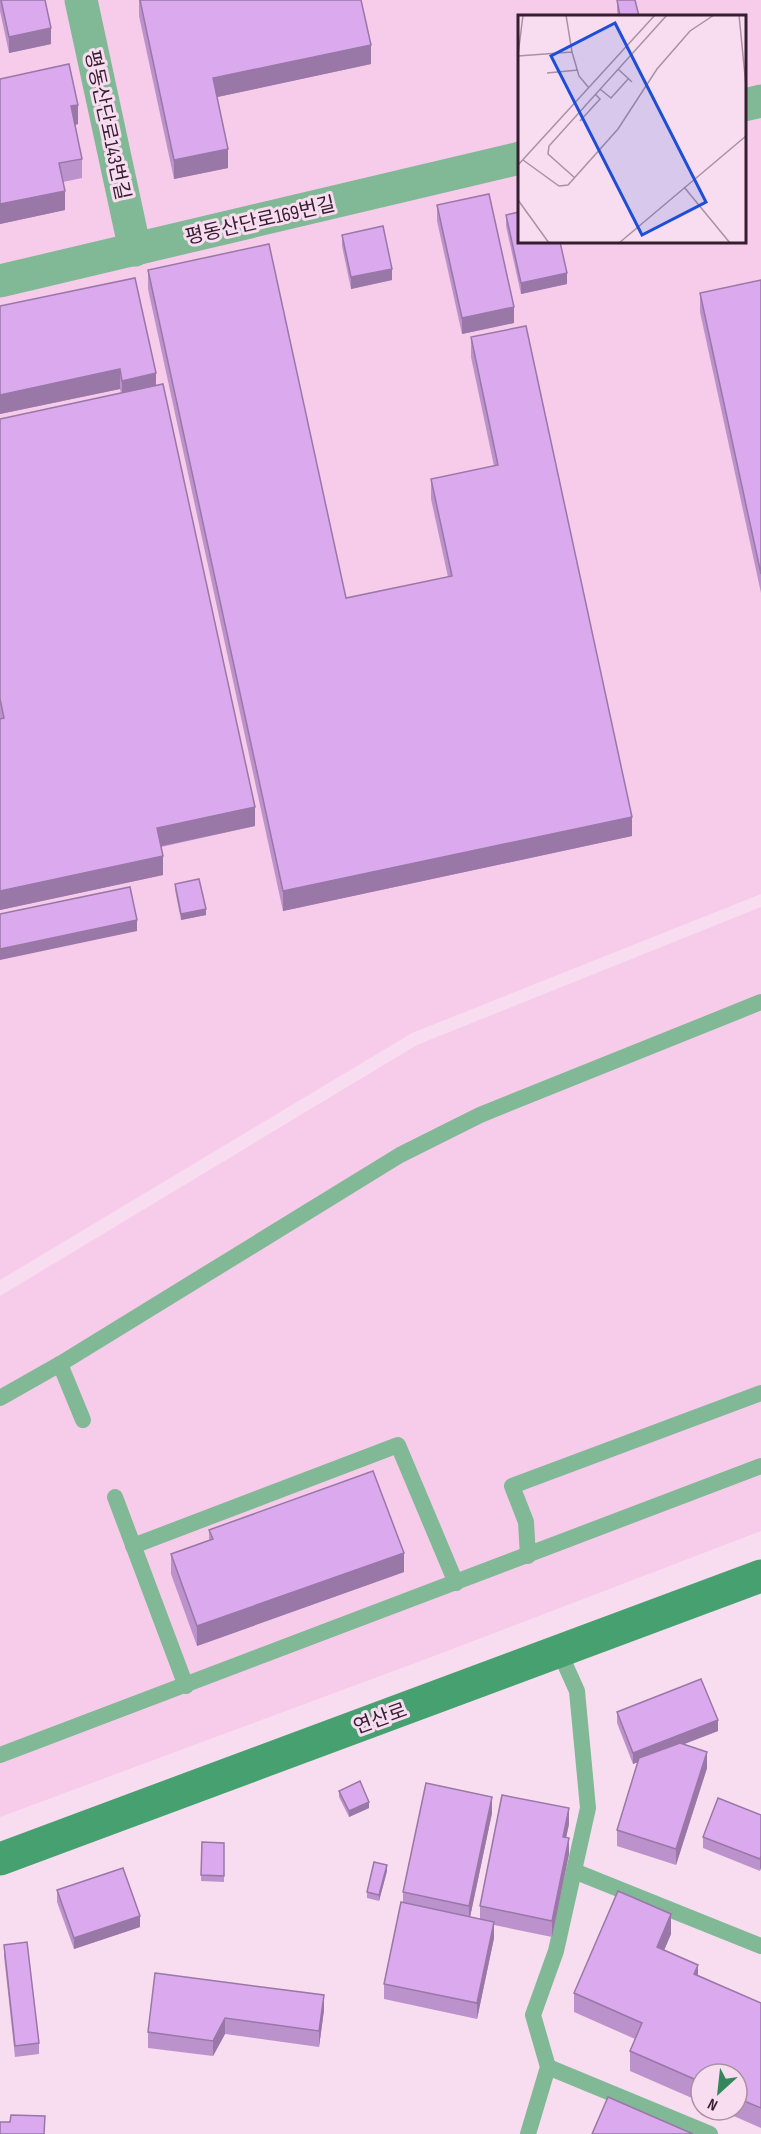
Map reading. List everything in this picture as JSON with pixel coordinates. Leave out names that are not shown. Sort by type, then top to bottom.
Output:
[{"type":"main road","name":"연산로","points":[[0,1860],[761,1576]]},
{"type":"street","name":"평동산단로143번길","points":[[81,0],[135,250]]},
{"type":"street","points":[[746,105],[761,101]]},
{"type":"street","name":"평동산단로169번길","points":[[0,281],[518,158]]},
{"type":"lane","points":[[0,1398],[60,1364],[400,1155],[480,1115],[761,1002]]},
{"type":"lane","points":[[60,1364],[83,1420]]},
{"type":"lane","points":[[528,1556],[526,1522],[512,1486],[761,1393]]},
{"type":"lane","points":[[133,1546],[398,1445],[456,1583]]},
{"type":"lane","points":[[0,1755],[761,1466]]},
{"type":"lane","points":[[115,1497],[186,1686]]},
{"type":"lane","points":[[528,2134],[548,2067],[533,2015],[556,1951],[588,1808],[577,1690],[560,1651]]},
{"type":"lane","points":[[574,1871],[761,1946]]},
{"type":"lane","points":[[548,2067],[710,2134]]},
{"type":"shaded area","points":[[0,0],[761,0],[761,894],[412,1033],[0,1280]]},
{"type":"shaded area","points":[[761,907],[761,1531],[434,1656],[0,1817],[0,1296],[417,1045]]},
{"type":"building","points":[[1,0],[45,0],[51,28],[9,37]]},
{"type":"building","points":[[140,0],[361,0],[371,45],[213,78],[228,149],[174,160]]},
{"type":"building","points":[[617,0],[635,0],[639,15],[620,15]]},
{"type":"building","points":[[69,64],[78,105],[71,106],[82,159],[59,163],[65,191],[0,204],[0,79]]},
{"type":"building","points":[[489,194],[514,307],[462,318],[437,205]]},
{"type":"building","points":[[518,212],[518,243],[560,243],[567,273],[521,283],[506,215]]},
{"type":"building","points":[[383,226],[392,269],[351,277],[342,235]]},
{"type":"building","points":[[269,244],[346,598],[452,576],[431,479],[498,465],[471,337],[526,326],[632,817],[283,891],[148,270]]},
{"type":"building","points":[[135,278],[156,373],[122,381],[120,369],[0,395],[0,306]]},
{"type":"building","points":[[761,280],[761,574],[700,293]]},
{"type":"building","points":[[163,384],[255,807],[157,828],[163,856],[0,891],[0,719],[4,718],[0,699],[0,419]]},
{"type":"building","points":[[199,879],[206,909],[181,914],[175,884]]},
{"type":"building","points":[[130,887],[137,920],[0,949],[0,914]]},
{"type":"building","points":[[373,1471],[404,1553],[197,1626],[171,1554],[213,1539],[209,1530]]},
{"type":"building","points":[[701,1679],[718,1720],[633,1753],[617,1712]]},
{"type":"building","points":[[680,1743],[707,1752],[676,1849],[617,1830],[639,1758]]},
{"type":"building","points":[[360,1781],[369,1802],[349,1811],[339,1791]]},
{"type":"building","points":[[426,1783],[492,1797],[469,1906],[403,1892]]},
{"type":"building","points":[[502,1795],[569,1808],[563,1837],[569,1838],[552,1921],[480,1906]]},
{"type":"building","points":[[718,1798],[761,1815],[760,1859],[703,1837]]},
{"type":"building","points":[[202,1842],[224,1843],[224,1876],[201,1875]]},
{"type":"building","points":[[374,1862],[387,1865],[379,1895],[367,1892]]},
{"type":"building","points":[[123,1868],[140,1916],[74,1938],[57,1890]]},
{"type":"building","points":[[618,1891],[671,1914],[657,1947],[698,1965],[694,1974],[761,2003],[761,2108],[749,2103],[749,2062],[689,2062],[689,2077],[630,2051],[642,2023],[574,1993]]},
{"type":"building","points":[[401,1902],[494,1922],[477,2003],[384,1984]]},
{"type":"building","points":[[27,1942],[39,2043],[15,2046],[4,1945]]},
{"type":"building","points":[[155,1973],[324,1995],[319,2031],[225,2018],[213,2041],[148,2032]]},
{"type":"building","points":[[608,2097],[693,2134],[592,2134]]},
{"type":"building","points":[[11,2115],[45,2116],[44,2134],[0,2134],[0,2122],[10,2122]]}]
